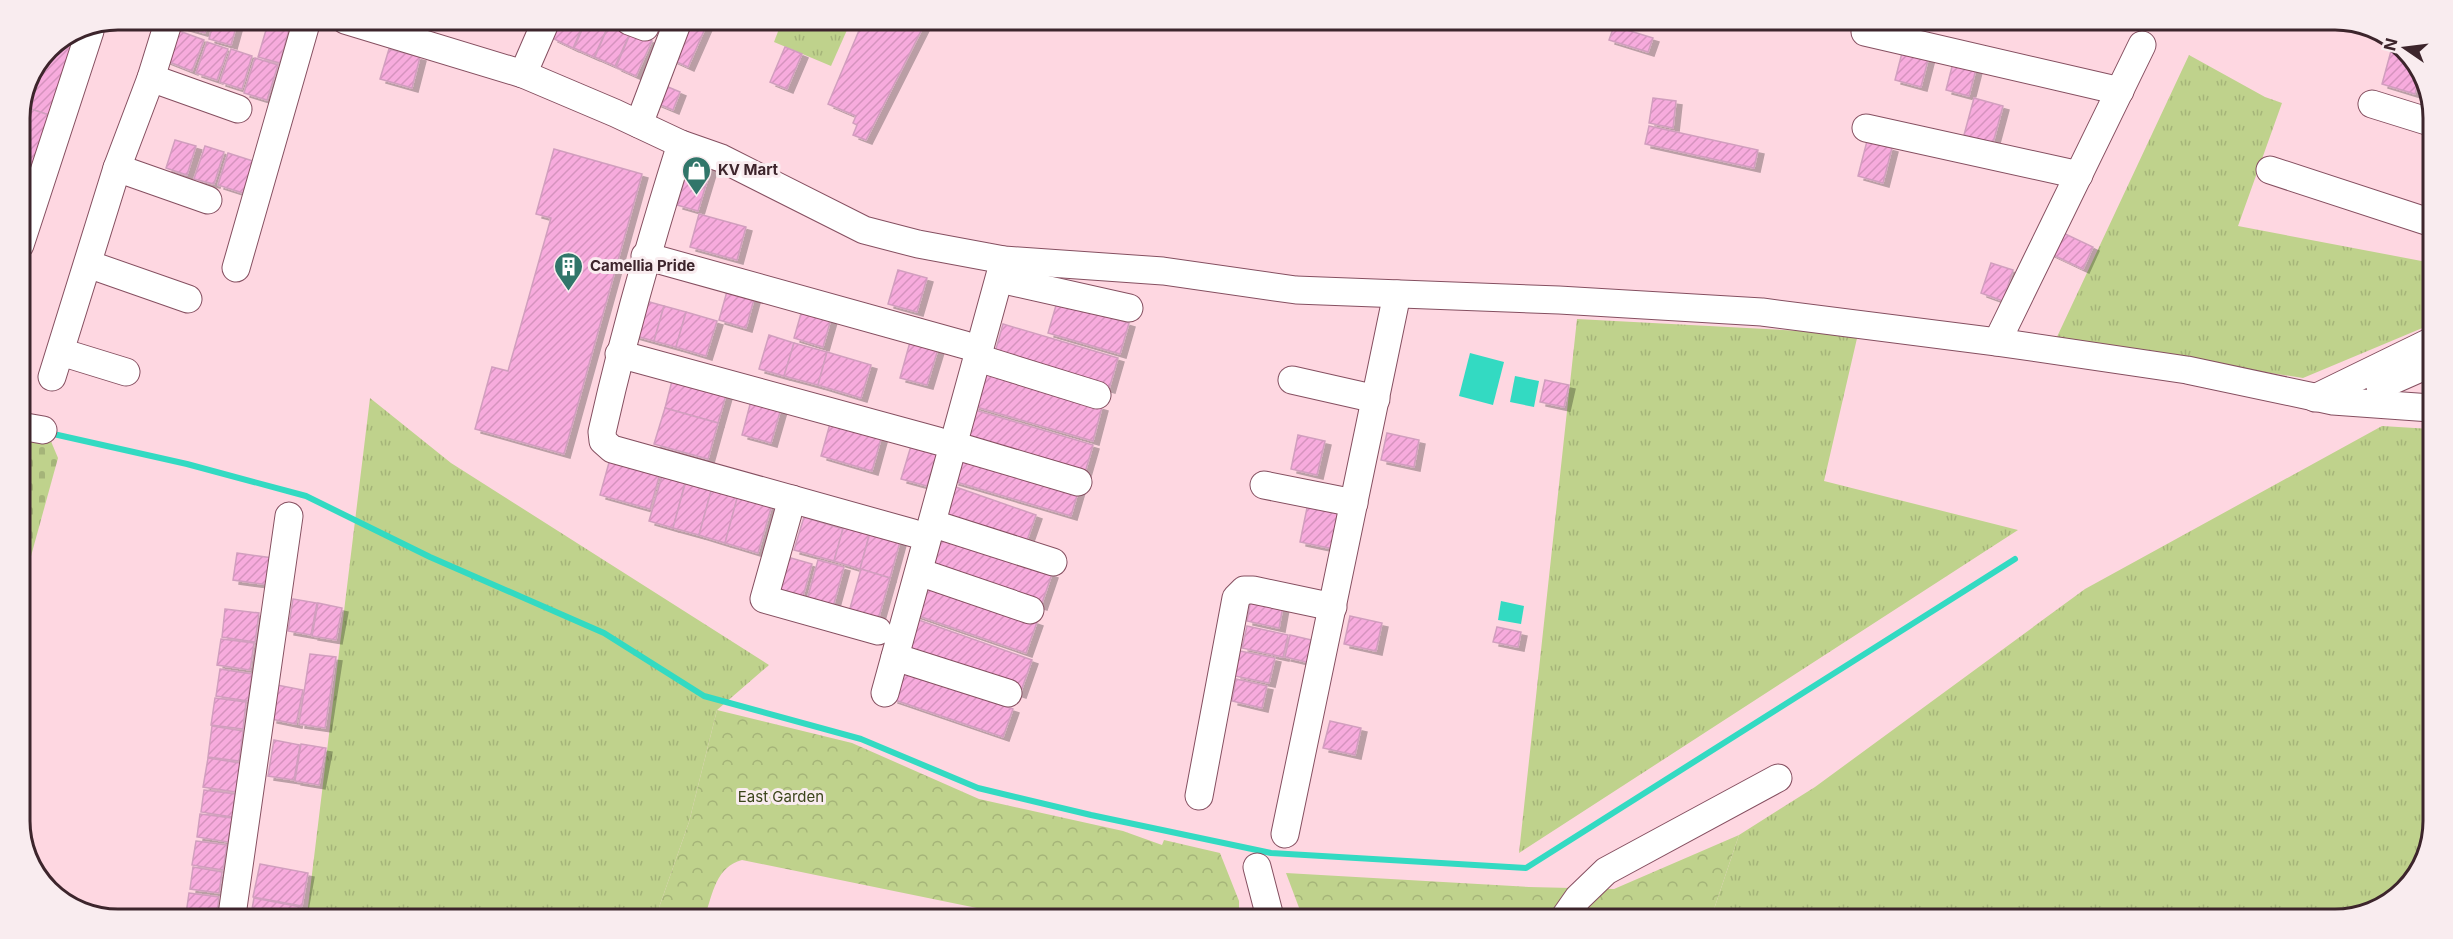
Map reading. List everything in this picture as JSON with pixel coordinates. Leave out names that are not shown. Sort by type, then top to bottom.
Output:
[{"type":"street","points":[[52,377],[117,168],[151,78],[166,30]]},
{"type":"street","points":[[236,268],[304,30]]},
{"type":"street","points":[[378,30],[523,74],[681,144],[721,158],[864,230],[918,244],[1129,308]]},
{"type":"street","points":[[523,74],[542,30]]},
{"type":"street","points":[[639,124],[675,30]]},
{"type":"street","points":[[1865,32],[2120,90]]},
{"type":"street","points":[[30,214],[88,36]]},
{"type":"street","points":[[1997,342],[2142,45]]},
{"type":"street","points":[[151,78],[238,109]]},
{"type":"street","points":[[2372,104],[2423,120]]},
{"type":"street","points":[[1866,128],[2079,175]]},
{"type":"street","points":[[681,144],[645,256],[619,354],[602,432],[603,441],[612,449],[792,499],[923,528],[1053,562]]},
{"type":"street","points":[[117,168],[208,200]]},
{"type":"street","points":[[2270,170],[2423,220]]},
{"type":"street","points":[[645,256],[972,352],[1097,395]]},
{"type":"street","points":[[88,264],[188,299]]},
{"type":"street","points":[[1002,269],[1163,271],[1296,290],[1559,300],[1762,312],[1997,342],[2187,370],[2315,398],[2423,407]]},
{"type":"street","points":[[885,693],[919,572],[923,528],[946,443],[972,352],[1002,269]]},
{"type":"street","points":[[1285,834],[1398,294]]},
{"type":"street","points":[[2315,398],[2423,345]]},
{"type":"street","points":[[61,352],[126,372]]},
{"type":"street","points":[[619,354],[946,443],[1078,482]]},
{"type":"street","points":[[2346,402],[2423,367]]},
{"type":"street","points":[[1292,380],[1376,399]]},
{"type":"street","points":[[1264,485],[1354,503]]},
{"type":"street","points":[[792,499],[764,599],[878,632]]},
{"type":"street","points":[[233,909],[288,516]]},
{"type":"street","points":[[919,572],[1030,610]]},
{"type":"street","points":[[1199,796],[1236,598],[1244,591],[1253,590],[1333,607]]},
{"type":"street","points":[[895,657],[1008,693]]},
{"type":"street","points":[[1570,909],[1578,898],[1606,871],[1778,778]]},
{"type":"street","points":[[1257,867],[1268,909]]},
{"type":"green space","points":[[779,30],[847,30],[831,66],[774,42]]},
{"type":"green space","points":[[2189,55],[2265,97],[2282,103],[2238,226],[2423,261],[2423,328],[2303,378],[2056,339]]},
{"type":"green space","points":[[1577,319],[1858,334],[1824,481],[2018,530],[1519,853]]},
{"type":"green space","points":[[370,398],[451,463],[769,665],[717,710],[689,822],[658,909],[308,909]]},
{"type":"green space","points":[[2382,426],[2423,429],[2423,821],[2418,849],[2405,875],[2374,900],[2358,906],[2335,909],[1714,909],[1739,835],[1815,787],[2085,589]]},
{"type":"green space","points":[[30,434],[50,439],[58,458],[30,560]]},
{"type":"green space","name":"East Garden","points":[[717,710],[852,743],[979,799],[1123,831],[1162,845],[1164,840],[1220,853],[1239,901],[1239,909],[982,909],[742,860],[726,868],[721,875],[707,909],[658,909],[689,822]]},
{"type":"green space","points":[[1739,835],[1714,909],[1300,909],[1286,873],[1529,887],[1614,889]]},
{"type":"shaded area","points":[[1470,353],[1504,362],[1493,405],[1459,396]]},
{"type":"shaded area","points":[[1515,376],[1539,381],[1534,407],[1510,402]]},
{"type":"shaded area","points":[[1501,601],[1524,606],[1521,624],[1498,620]]},
{"type":"building","points":[[174,30],[204,40],[192,71],[162,59]]},
{"type":"building","points":[[211,30],[235,30],[231,45],[209,39]]},
{"type":"building","points":[[266,30],[289,30],[280,63],[258,57]]},
{"type":"building","points":[[556,30],[581,30],[573,48],[552,38]]},
{"type":"building","points":[[582,30],[606,30],[594,57],[574,48]]},
{"type":"building","points":[[607,30],[631,31],[615,66],[595,57]]},
{"type":"building","points":[[681,30],[704,30],[688,67],[668,58]]},
{"type":"building","points":[[859,30],[921,30],[866,140],[853,135],[857,125],[853,123],[856,116],[828,104]]},
{"type":"building","points":[[1613,30],[1627,30],[1653,38],[1648,52],[1609,40]]},
{"type":"building","points":[[631,32],[652,41],[636,76],[616,67]]},
{"type":"building","points":[[207,42],[228,49],[217,80],[196,73]]},
{"type":"building","points":[[73,43],[82,46],[58,118],[31,109],[32,101],[45,69],[56,56]]},
{"type":"building","points":[[785,47],[802,54],[787,89],[770,82]]},
{"type":"building","points":[[231,49],[252,56],[242,89],[220,82]]},
{"type":"building","points":[[389,49],[420,57],[412,88],[380,79]]},
{"type":"building","points":[[1903,49],[1929,56],[1921,87],[1895,80]]},
{"type":"building","points":[[255,58],[278,65],[267,100],[244,93]]},
{"type":"building","points":[[1954,59],[1977,65],[1969,96],[1946,90]]},
{"type":"building","points":[[2384,78],[2413,78],[2417,87],[2415,94],[2382,84]]},
{"type":"building","points":[[661,84],[680,92],[673,110],[654,102]]},
{"type":"building","points":[[1653,98],[1676,101],[1673,128],[1649,123]]},
{"type":"building","points":[[1974,98],[2003,106],[1993,143],[1964,135]]},
{"type":"building","points":[[31,109],[58,118],[34,188],[30,187]]},
{"type":"building","points":[[1649,126],[1758,150],[1754,168],[1645,144]]},
{"type":"building","points":[[175,140],[196,146],[187,175],[166,168]]},
{"type":"building","points":[[1867,141],[1892,148],[1883,183],[1858,176]]},
{"type":"building","points":[[205,146],[224,152],[214,184],[194,179]]},
{"type":"building","name":"Camellia Pride","points":[[554,149],[642,174],[564,454],[475,429],[492,367],[508,371],[551,218],[536,214]]},
{"type":"building","points":[[228,153],[253,161],[243,193],[218,185]]},
{"type":"building","points":[[690,162],[711,168],[698,211],[677,205]]},
{"type":"building","points":[[699,214],[746,227],[737,260],[690,247]]},
{"type":"building","points":[[2059,231],[2093,247],[2083,269],[2049,253]]},
{"type":"building","points":[[1991,263],[2013,270],[2003,301],[1981,293]]},
{"type":"building","points":[[898,270],[927,278],[917,312],[888,304]]},
{"type":"building","points":[[729,284],[756,292],[746,328],[719,320]]},
{"type":"building","points":[[639,299],[664,306],[654,341],[629,334]]},
{"type":"building","points":[[1057,302],[1129,323],[1120,354],[1048,333]]},
{"type":"building","points":[[664,306],[686,312],[676,347],[654,341]]},
{"type":"building","points":[[802,310],[831,319],[823,347],[794,338]]},
{"type":"building","points":[[686,312],[717,321],[706,356],[676,347]]},
{"type":"building","points":[[1003,324],[1118,358],[1109,389],[994,356]]},
{"type":"building","points":[[769,335],[794,343],[784,376],[759,369]]},
{"type":"building","points":[[910,342],[938,349],[927,385],[900,378]]},
{"type":"building","points":[[794,343],[827,352],[818,385],[784,376]]},
{"type":"building","points":[[827,352],[871,365],[861,398],[818,385]]},
{"type":"building","points":[[983,372],[1102,407],[1093,441],[973,406]]},
{"type":"building","points":[[674,373],[728,388],[718,423],[665,408]]},
{"type":"building","points":[[1545,380],[1569,385],[1564,407],[1540,402]]},
{"type":"building","points":[[752,397],[782,405],[771,443],[742,435]]},
{"type":"building","points":[[665,408],[718,423],[708,459],[654,444]]},
{"type":"building","points":[[975,410],[1093,445],[1084,476],[966,442]]},
{"type":"building","points":[[831,420],[882,435],[872,471],[821,456]]},
{"type":"building","points":[[1387,433],[1419,440],[1414,467],[1381,460]]},
{"type":"building","points":[[1298,435],[1325,441],[1317,475],[1291,469]]},
{"type":"building","points":[[911,446],[937,453],[927,486],[901,479]]},
{"type":"building","points":[[961,455],[1079,489],[1071,516],[953,481]]},
{"type":"building","points":[[610,459],[660,473],[650,509],[600,495]]},
{"type":"building","points":[[663,473],[686,479],[673,528],[649,521]]},
{"type":"building","points":[[687,477],[713,484],[699,535],[673,528]]},
{"type":"building","points":[[713,484],[739,492],[725,543],[699,535]]},
{"type":"building","points":[[953,486],[1036,515],[1024,549],[941,520]]},
{"type":"building","points":[[739,491],[773,501],[758,553],[725,543]]},
{"type":"building","points":[[1308,503],[1343,510],[1334,549],[1300,542]]},
{"type":"building","points":[[804,517],[843,529],[834,561],[794,550]]},
{"type":"building","points":[[844,525],[870,532],[860,569],[834,561]]},
{"type":"building","points":[[871,529],[901,538],[890,578],[860,569]]},
{"type":"building","points":[[935,533],[1052,574],[1041,606],[923,565]]},
{"type":"building","points":[[237,553],[273,558],[269,585],[233,580]]},
{"type":"building","points":[[784,556],[812,564],[802,600],[774,592]]},
{"type":"building","points":[[818,560],[844,567],[833,607],[807,600]]},
{"type":"building","points":[[861,569],[890,578],[878,620],[849,612]]},
{"type":"building","points":[[924,583],[1037,622],[1026,653],[913,614]]},
{"type":"building","points":[[293,599],[317,603],[311,635],[288,631]]},
{"type":"building","points":[[1251,599],[1283,606],[1279,628],[1247,621]]},
{"type":"building","points":[[318,603],[342,608],[336,640],[312,636]]},
{"type":"building","points":[[225,609],[259,613],[255,642],[222,637]]},
{"type":"building","points":[[1350,616],[1382,623],[1376,651],[1344,644]]},
{"type":"building","points":[[913,618],[1032,660],[1020,694],[901,652]]},
{"type":"building","points":[[1247,626],[1288,635],[1283,657],[1242,648]]},
{"type":"building","points":[[1497,627],[1521,632],[1518,647],[1493,642]]},
{"type":"building","points":[[1290,635],[1316,641],[1311,663],[1285,657]]},
{"type":"building","points":[[221,639],[254,643],[250,670],[217,665]]},
{"type":"building","points":[[1240,651],[1275,658],[1269,683],[1235,676]]},
{"type":"building","points":[[310,654],[336,657],[325,728],[299,724]]},
{"type":"building","points":[[220,669],[252,674],[248,701],[216,696]]},
{"type":"building","points":[[902,671],[1013,709],[1003,737],[892,699]]},
{"type":"building","points":[[1236,679],[1267,686],[1262,708],[1232,701]]},
{"type":"building","points":[[277,685],[303,690],[296,724],[271,719]]},
{"type":"building","points":[[215,698],[246,702],[243,729],[211,725]]},
{"type":"building","points":[[1330,721],[1361,728],[1355,755],[1323,748]]},
{"type":"building","points":[[212,726],[243,731],[239,761],[208,757]]},
{"type":"building","points":[[274,740],[300,745],[294,780],[268,776]]},
{"type":"building","points":[[301,744],[326,748],[319,785],[295,781]]},
{"type":"building","points":[[208,758],[240,763],[236,792],[203,787]]},
{"type":"building","points":[[204,790],[235,794],[232,817],[201,812]]},
{"type":"building","points":[[200,814],[232,818],[228,842],[197,837]]},
{"type":"building","points":[[196,841],[227,845],[223,870],[192,865]]},
{"type":"building","points":[[260,864],[308,873],[302,906],[253,897]]},
{"type":"building","points":[[193,867],[222,872],[219,893],[190,889]]},
{"type":"building","points":[[189,893],[219,897],[218,909],[187,909]]},
{"type":"building","points":[[254,898],[301,907],[300,909],[252,909]]},
{"type":"waterway","points":[[49,433],[187,464],[306,496],[430,557],[604,633],[704,696],[861,739],[978,788],[1091,815],[1271,853],[1526,868],[2015,559]]},
{"type":"place","name":"KV Mart","points":[[697,196]]},
{"type":"place","name":"Camellia Pride","points":[[569,292]]}]
